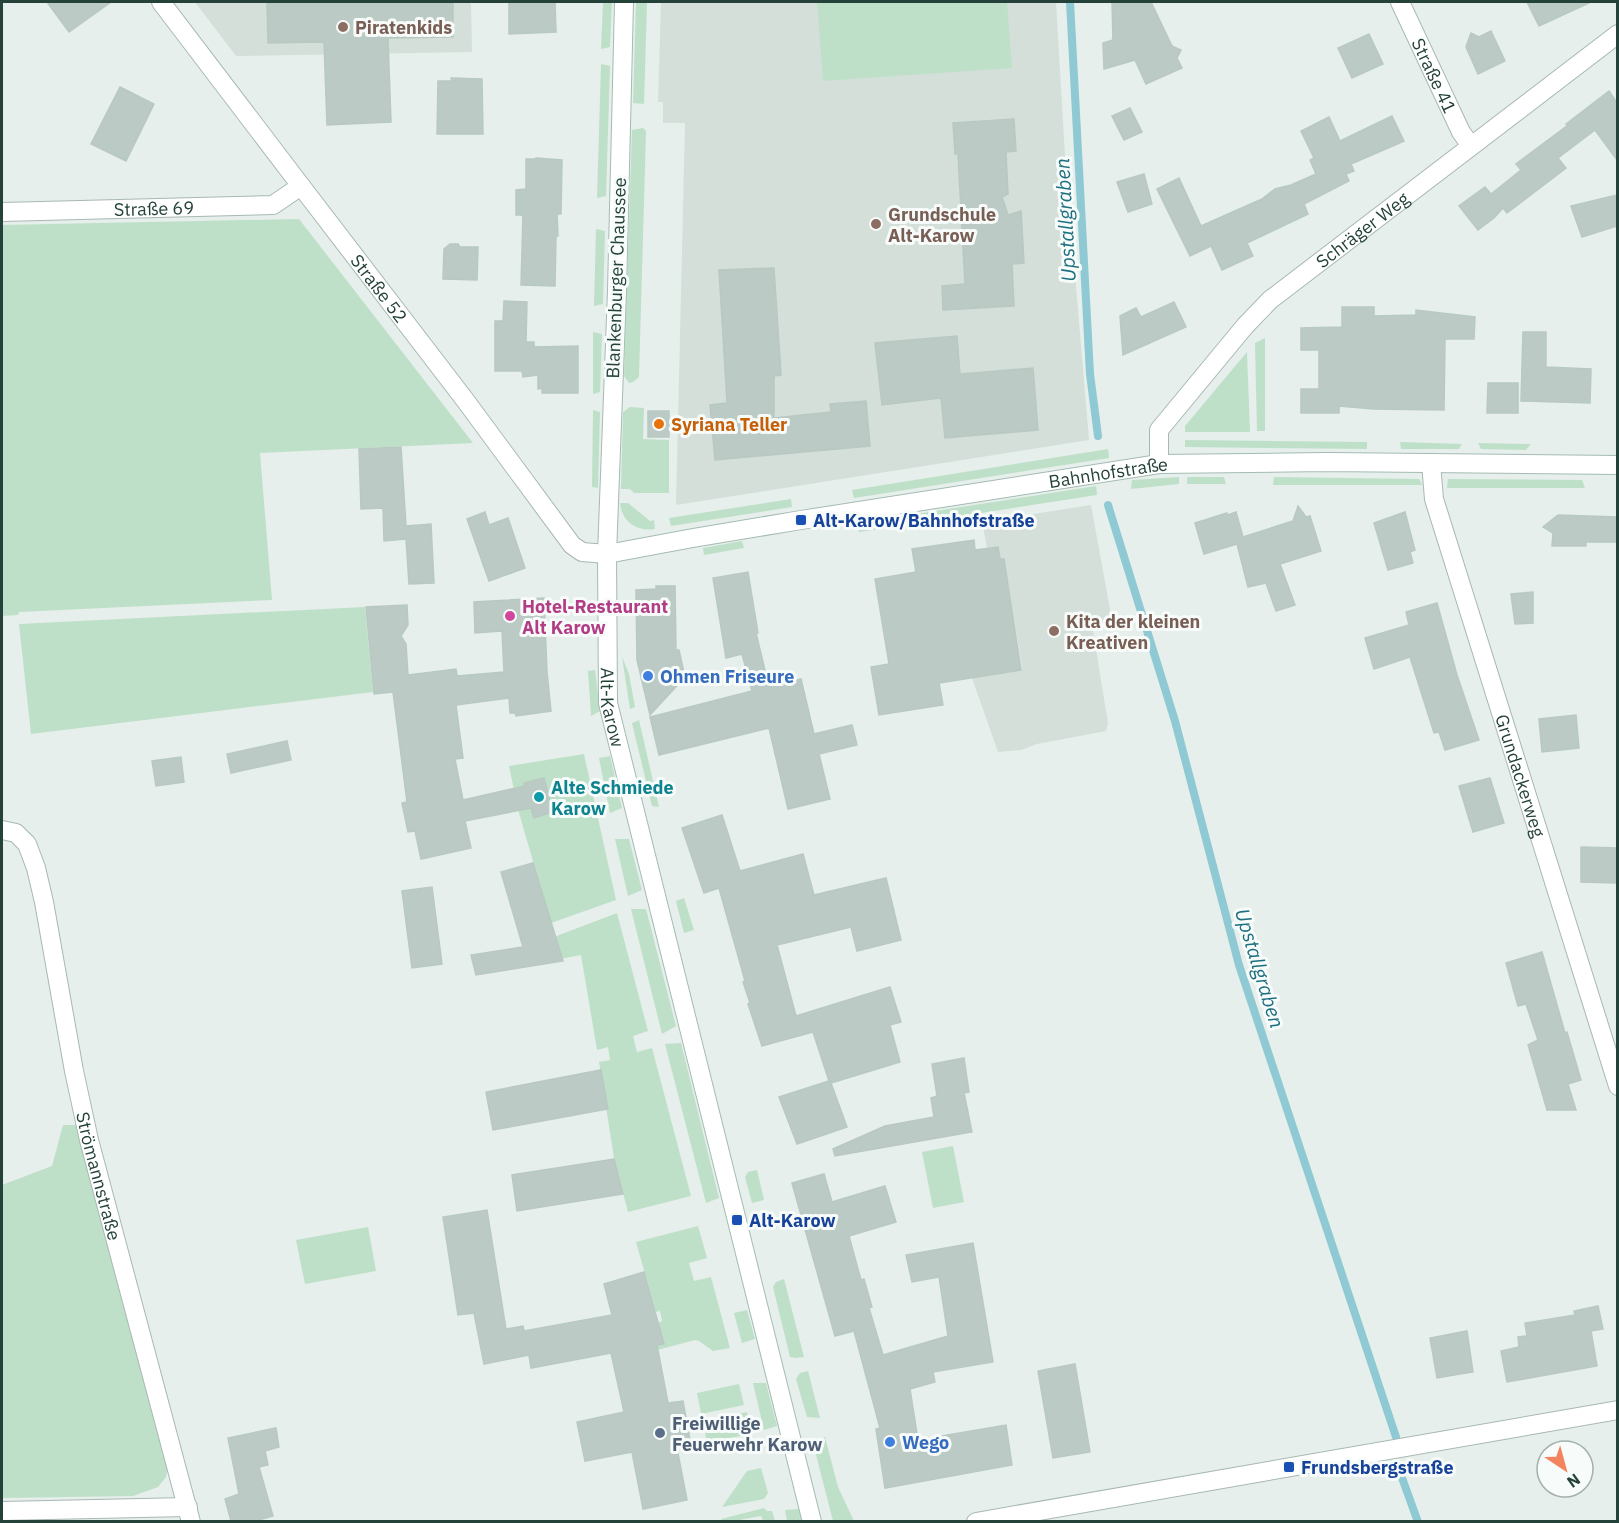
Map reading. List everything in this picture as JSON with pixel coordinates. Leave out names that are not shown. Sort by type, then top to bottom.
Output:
[{"type":"street","name":"Straße 52","points":[[161,2],[465,400],[572,545],[582,552],[607,554]]},
{"type":"street","name":"Blankenburger Chaussee","points":[[607,554],[617,291],[624,2]]},
{"type":"street","name":"Straße 41","points":[[1400,2],[1461,132],[1472,146]]},
{"type":"street","name":"Schräger Weg","points":[[1159,464],[1160,430],[1245,326],[1270,300],[1617,34]]},
{"type":"street","name":"Straße 69","points":[[2,212],[273,205],[301,186]]},
{"type":"street","name":"Bahnhofstraße","points":[[607,554],[801,520],[1159,464],[1327,462],[1617,465]]},
{"type":"street","name":"Grundackerweg","points":[[1431,463],[1434,499],[1617,1086]]},
{"type":"street","name":"Alt-Karow","points":[[607,554],[608,703],[812,1521]]},
{"type":"street","name":"Strömannstraße","points":[[9,832],[27,844],[36,868],[89,1140],[190,1514]]},
{"type":"street","points":[[976,1521],[1617,1410]]},
{"type":"street","points":[[2,1511],[190,1514]]},
{"type":"shaded area","name":"Piratenkids","points":[[195,2],[471,2],[472,52],[236,56]]},
{"type":"shaded area","name":"Grundschule Alt-Karow","points":[[661,2],[1056,2],[1065,156],[1089,440],[676,505],[685,123],[663,123],[663,102],[658,102]]},
{"type":"shaded area","name":"Kita der kleinen Kreativen","points":[[1091,505],[1112,620],[1092,625],[1108,723],[1106,731],[1037,744],[1021,750],[998,752],[972,678],[1021,670],[1022,667],[1004,559],[1000,559],[998,547],[987,548],[982,522]]},
{"type":"green space","points":[[603,2],[612,2],[610,47],[601,49]]},
{"type":"green space","points":[[636,2],[647,2],[644,104],[633,103]]},
{"type":"green space","points":[[817,2],[1007,2],[1012,68],[823,81]]},
{"type":"green space","points":[[601,64],[610,66],[606,196],[597,198]]},
{"type":"green space","points":[[643,128],[646,131],[639,377],[629,383],[624,376],[632,130]]},
{"type":"green space","points":[[299,219],[473,443],[260,453],[272,600],[19,612],[18,615],[2,616],[2,225]]},
{"type":"green space","points":[[596,229],[605,231],[603,304],[594,306]]},
{"type":"green space","points":[[593,332],[602,334],[600,392],[593,394]]},
{"type":"green space","points":[[1265,338],[1265,431],[1257,431],[1255,343]]},
{"type":"green space","points":[[1247,352],[1250,432],[1185,432],[1185,426]]},
{"type":"green space","points":[[630,407],[644,408],[643,439],[669,440],[669,493],[634,493],[630,489],[621,489],[623,412]]},
{"type":"green space","points":[[593,410],[600,412],[598,488],[592,487]]},
{"type":"green space","points":[[1185,440],[1367,442],[1367,449],[1185,447]]},
{"type":"green space","points":[[1400,442],[1462,444],[1459,449],[1401,449]]},
{"type":"green space","points":[[1478,443],[1531,444],[1526,450],[1481,449]]},
{"type":"green space","points":[[1108,449],[1109,458],[854,498],[852,490]]},
{"type":"green space","points":[[1179,477],[1179,484],[1131,489],[1132,480]]},
{"type":"green space","points":[[1187,477],[1224,477],[1226,484],[1187,484]]},
{"type":"green space","points":[[1274,477],[1419,479],[1422,485],[1273,485]]},
{"type":"green space","points":[[1448,479],[1582,480],[1585,488],[1447,488]]},
{"type":"green space","points":[[1096,486],[1097,495],[859,532],[858,523]]},
{"type":"green space","points":[[791,499],[792,507],[671,526],[669,518]]},
{"type":"green space","points":[[620,503],[628,503],[650,521],[654,520],[655,529],[642,529],[632,524],[624,516]]},
{"type":"green space","points":[[742,541],[744,548],[704,555],[703,548]]},
{"type":"green space","points":[[365,607],[373,692],[31,734],[19,624]]},
{"type":"green space","points":[[622,657],[629,674],[635,707],[630,709]]},
{"type":"green space","points":[[595,670],[600,711],[591,716],[588,671]]},
{"type":"green space","points":[[639,720],[659,807],[652,806],[632,723]]},
{"type":"green space","points":[[584,754],[616,900],[551,923],[519,813],[509,766]]},
{"type":"green space","points":[[610,756],[622,808],[610,813],[599,758]]},
{"type":"green space","points":[[615,839],[629,839],[642,890],[628,896]]},
{"type":"green space","points":[[684,898],[694,930],[684,933],[676,901]]},
{"type":"green space","points":[[631,909],[646,909],[676,1026],[662,1034]]},
{"type":"green space","points":[[617,913],[648,1031],[633,1036],[637,1052],[652,1048],[691,1196],[628,1212],[614,1158],[599,1062],[610,1060],[608,1047],[597,1050],[581,955],[560,959],[554,937]]},
{"type":"green space","points":[[681,1043],[719,1198],[706,1203],[665,1044]]},
{"type":"green space","points":[[63,1125],[81,1125],[168,1466],[166,1477],[158,1487],[133,1496],[2,1498],[2,1185],[52,1166]]},
{"type":"green space","points":[[953,1146],[964,1202],[933,1208],[922,1152]]},
{"type":"green space","points":[[757,1170],[764,1200],[752,1203],[745,1177],[748,1172]]},
{"type":"green space","points":[[698,1226],[707,1258],[689,1263],[694,1281],[711,1277],[730,1348],[713,1351],[695,1340],[657,1350],[656,1345],[664,1343],[658,1323],[662,1321],[660,1311],[656,1312],[636,1242]]},
{"type":"green space","points":[[368,1227],[376,1271],[305,1284],[296,1240]]},
{"type":"green space","points":[[784,1279],[804,1357],[790,1357],[773,1287],[776,1282]]},
{"type":"green space","points":[[747,1310],[755,1339],[742,1343],[734,1313]]},
{"type":"green space","points":[[808,1371],[820,1418],[807,1417],[796,1379],[800,1373]]},
{"type":"green space","points":[[753,1383],[766,1383],[777,1426],[764,1430]]},
{"type":"green space","points":[[739,1384],[744,1405],[701,1414],[697,1393]]},
{"type":"green space","points":[[747,1412],[752,1434],[707,1442],[703,1422]]},
{"type":"green space","points":[[825,1437],[838,1487],[854,1521],[833,1521],[813,1443]]},
{"type":"green space","points":[[761,1468],[768,1493],[764,1499],[722,1507],[747,1471]]},
{"type":"green space","points":[[764,1508],[772,1511],[775,1521],[763,1521],[761,1516],[734,1521],[722,1521],[721,1519]]},
{"type":"green space","points":[[800,1509],[802,1521],[787,1521],[785,1510]]},
{"type":"building","points":[[47,2],[111,2],[69,32]]},
{"type":"building","points":[[267,2],[453,2],[453,37],[388,38],[391,122],[327,125],[324,42],[268,43]]},
{"type":"building","points":[[509,2],[555,2],[556,32],[509,34]]},
{"type":"building","points":[[1112,2],[1151,2],[1172,46],[1181,50],[1177,58],[1182,68],[1146,84],[1135,60],[1104,69],[1103,43],[1113,40]]},
{"type":"building","points":[[1527,2],[1591,2],[1539,26]]},
{"type":"building","points":[[1491,31],[1505,61],[1478,74],[1466,47],[1471,33],[1479,37]]},
{"type":"building","points":[[1369,34],[1383,64],[1352,78],[1338,48]]},
{"type":"building","points":[[451,78],[482,79],[483,134],[437,134],[438,81],[452,81]]},
{"type":"building","points":[[120,87],[154,104],[126,161],[91,144]]},
{"type":"building","points":[[1609,91],[1617,103],[1617,160],[1595,130],[1558,158],[1566,168],[1507,213],[1503,208],[1478,230],[1459,206],[1485,187],[1491,194],[1521,170],[1516,164]]},
{"type":"building","points":[[1130,108],[1142,132],[1124,140],[1112,116]]},
{"type":"building","points":[[1392,116],[1404,141],[1351,164],[1354,171],[1346,174],[1349,181],[1304,204],[1308,214],[1247,243],[1253,256],[1222,270],[1211,246],[1190,256],[1157,189],[1179,178],[1201,226],[1262,199],[1275,189],[1316,174],[1310,160],[1314,158],[1301,131],[1329,117],[1340,141]]},
{"type":"building","points":[[1014,119],[1016,151],[1006,152],[1008,194],[1002,197],[1008,215],[1021,211],[1024,263],[1012,264],[1014,306],[943,310],[942,286],[965,284],[958,154],[955,154],[953,123]]},
{"type":"building","points":[[526,159],[562,160],[561,214],[557,214],[555,286],[521,285],[523,215],[516,215],[516,190],[526,189]]},
{"type":"building","points":[[1144,174],[1152,204],[1128,212],[1117,182]]},
{"type":"building","points":[[1617,195],[1617,226],[1582,237],[1571,206]]},
{"type":"building","points":[[450,244],[458,244],[460,247],[478,247],[477,280],[443,279],[444,249]]},
{"type":"building","points":[[774,268],[781,375],[774,376],[774,418],[831,412],[830,404],[866,401],[870,446],[715,460],[710,405],[727,403],[719,270]]},
{"type":"building","points":[[504,301],[527,302],[526,342],[534,342],[534,347],[578,346],[578,393],[542,393],[542,388],[538,389],[538,375],[523,377],[522,371],[495,371],[495,321],[503,321]]},
{"type":"building","points":[[1174,302],[1186,327],[1123,355],[1120,316],[1136,308],[1141,317]]},
{"type":"building","points":[[1342,307],[1374,307],[1374,316],[1416,315],[1416,310],[1475,317],[1474,339],[1445,339],[1444,410],[1339,406],[1339,413],[1301,413],[1301,389],[1319,389],[1319,350],[1301,350],[1301,328],[1342,327]]},
{"type":"building","points":[[1523,332],[1546,332],[1546,367],[1591,369],[1590,403],[1521,401]]},
{"type":"building","points":[[957,336],[960,374],[1033,368],[1038,430],[945,438],[941,398],[882,405],[875,343]]},
{"type":"building","points":[[1488,383],[1518,383],[1518,413],[1487,413]]},
{"type":"building","name":"Syriana Teller","points":[[648,411],[669,411],[669,437],[648,437]]},
{"type":"building","points":[[401,447],[406,526],[431,524],[434,583],[409,584],[406,539],[384,541],[383,508],[361,509],[359,449]]},
{"type":"building","points":[[1298,506],[1306,517],[1310,516],[1321,551],[1280,564],[1295,605],[1276,611],[1266,583],[1248,587],[1237,544],[1204,554],[1195,523],[1236,512],[1243,537],[1293,521]]},
{"type":"building","points":[[485,512],[489,525],[508,518],[525,568],[489,581],[467,519]]},
{"type":"building","points":[[1405,512],[1415,550],[1410,552],[1413,563],[1388,570],[1374,523]]},
{"type":"building","points":[[1558,515],[1617,517],[1617,542],[1586,542],[1586,546],[1552,546],[1553,533],[1543,527]]},
{"type":"building","points":[[974,540],[975,550],[998,547],[1000,559],[1004,559],[1021,670],[939,683],[943,705],[879,715],[871,667],[889,664],[875,579],[916,572],[912,549]]},
{"type":"building","points":[[748,572],[758,633],[756,633],[769,687],[801,679],[814,734],[852,725],[857,745],[819,754],[830,799],[788,809],[769,728],[659,755],[650,717],[752,691],[742,654],[726,658],[713,578]]},
{"type":"building","points":[[656,586],[675,586],[676,650],[679,650],[685,677],[650,715],[637,660],[636,590],[656,589]]},
{"type":"building","points":[[1533,592],[1533,623],[1515,624],[1511,594]]},
{"type":"building","points":[[544,598],[551,711],[516,716],[515,713],[510,713],[509,698],[456,705],[463,758],[455,759],[463,800],[525,786],[524,783],[544,778],[553,812],[534,818],[531,808],[465,821],[471,848],[421,859],[415,831],[408,832],[402,803],[407,802],[393,692],[374,694],[366,607],[407,605],[408,625],[401,636],[406,644],[408,675],[456,669],[457,676],[504,672],[502,631],[475,633],[474,602]]},
{"type":"building","points":[[1437,603],[1457,675],[1479,740],[1445,750],[1439,732],[1434,733],[1410,657],[1374,669],[1365,638],[1409,625],[1406,612]]},
{"type":"building","points":[[1576,715],[1579,748],[1542,752],[1539,719]]},
{"type":"building","points":[[287,741],[291,760],[231,773],[227,754]]},
{"type":"building","points":[[181,757],[184,782],[156,786],[152,761]]},
{"type":"building","points":[[1490,778],[1504,823],[1473,832],[1459,786]]},
{"type":"building","points":[[722,815],[740,871],[803,854],[814,895],[886,878],[901,940],[857,951],[851,927],[777,945],[796,1016],[890,987],[901,1022],[890,1025],[900,1062],[831,1083],[847,1127],[797,1144],[779,1097],[829,1081],[813,1032],[762,1046],[748,1004],[750,1003],[743,982],[745,981],[719,888],[704,893],[682,828]]},
{"type":"building","points":[[1581,847],[1617,848],[1617,883],[1581,882]]},
{"type":"building","points":[[533,863],[563,961],[476,975],[471,955],[523,947],[501,872]]},
{"type":"building","points":[[432,887],[442,964],[412,968],[402,891]]},
{"type":"building","points":[[1542,952],[1581,1080],[1568,1084],[1576,1110],[1547,1110],[1528,1045],[1538,1040],[1526,1004],[1518,1006],[1506,963]]},
{"type":"building","points":[[964,1058],[969,1092],[964,1093],[972,1132],[835,1156],[833,1149],[885,1126],[934,1117],[931,1098],[937,1096],[932,1064]]},
{"type":"building","points":[[601,1070],[608,1109],[493,1130],[486,1092]]},
{"type":"building","points":[[614,1159],[623,1194],[517,1211],[512,1175]]},
{"type":"building","points":[[824,1174],[832,1202],[885,1186],[896,1222],[849,1236],[861,1280],[864,1279],[872,1307],[869,1308],[883,1355],[948,1336],[939,1277],[912,1282],[906,1255],[973,1243],[993,1362],[933,1372],[935,1382],[910,1389],[918,1440],[1006,1425],[1012,1465],[885,1488],[876,1429],[880,1428],[854,1331],[835,1336],[792,1183]]},
{"type":"building","points":[[487,1210],[506,1329],[523,1326],[524,1331],[612,1315],[604,1284],[644,1272],[664,1344],[657,1345],[668,1403],[683,1401],[690,1440],[676,1443],[687,1500],[643,1509],[632,1452],[585,1461],[577,1422],[624,1412],[611,1353],[531,1368],[529,1355],[484,1364],[474,1313],[458,1315],[443,1217]]},
{"type":"building","points":[[1598,1306],[1603,1329],[1591,1331],[1597,1366],[1507,1382],[1501,1351],[1519,1347],[1518,1337],[1527,1336],[1525,1323],[1575,1315],[1574,1311]]},
{"type":"building","points":[[1467,1331],[1473,1372],[1437,1378],[1430,1338]]},
{"type":"building","points":[[1075,1364],[1090,1452],[1053,1458],[1038,1371]]},
{"type":"building","points":[[276,1428],[279,1447],[265,1451],[268,1465],[259,1467],[273,1516],[255,1521],[231,1521],[225,1499],[239,1494],[228,1438]]},
{"type":"waterway","name":"Upstallgraben","points":[[1070,2],[1090,374],[1098,436]]},
{"type":"waterway","name":"Upstallgraben","points":[[1108,505],[1175,721],[1239,965],[1396,1437]]},
{"type":"waterway","points":[[1401,1475],[1418,1522]]},
{"type":"place","name":"Piratenkids","points":[[343,27]]},
{"type":"place","name":"Grundschule Alt-Karow","points":[[876,224]]},
{"type":"place","name":"Syriana Teller","points":[[659,424]]},
{"type":"place","name":"Alt-Karow/Bahnhofstraße","points":[[801,520]]},
{"type":"place","name":"Hotel-Restaurant Alt Karow","points":[[510,616]]},
{"type":"place","name":"Kita der kleinen Kreativen","points":[[1054,631]]},
{"type":"place","name":"Ohmen Friseure","points":[[648,676]]},
{"type":"place","name":"Alte Schmiede Karow","points":[[539,797]]},
{"type":"place","name":"Alt-Karow","points":[[737,1220]]},
{"type":"place","name":"Freiwillige Feuerwehr Karow","points":[[660,1433]]},
{"type":"place","name":"Wego","points":[[890,1442]]},
{"type":"place","name":"Frundsbergstraße","points":[[1289,1467]]}]
